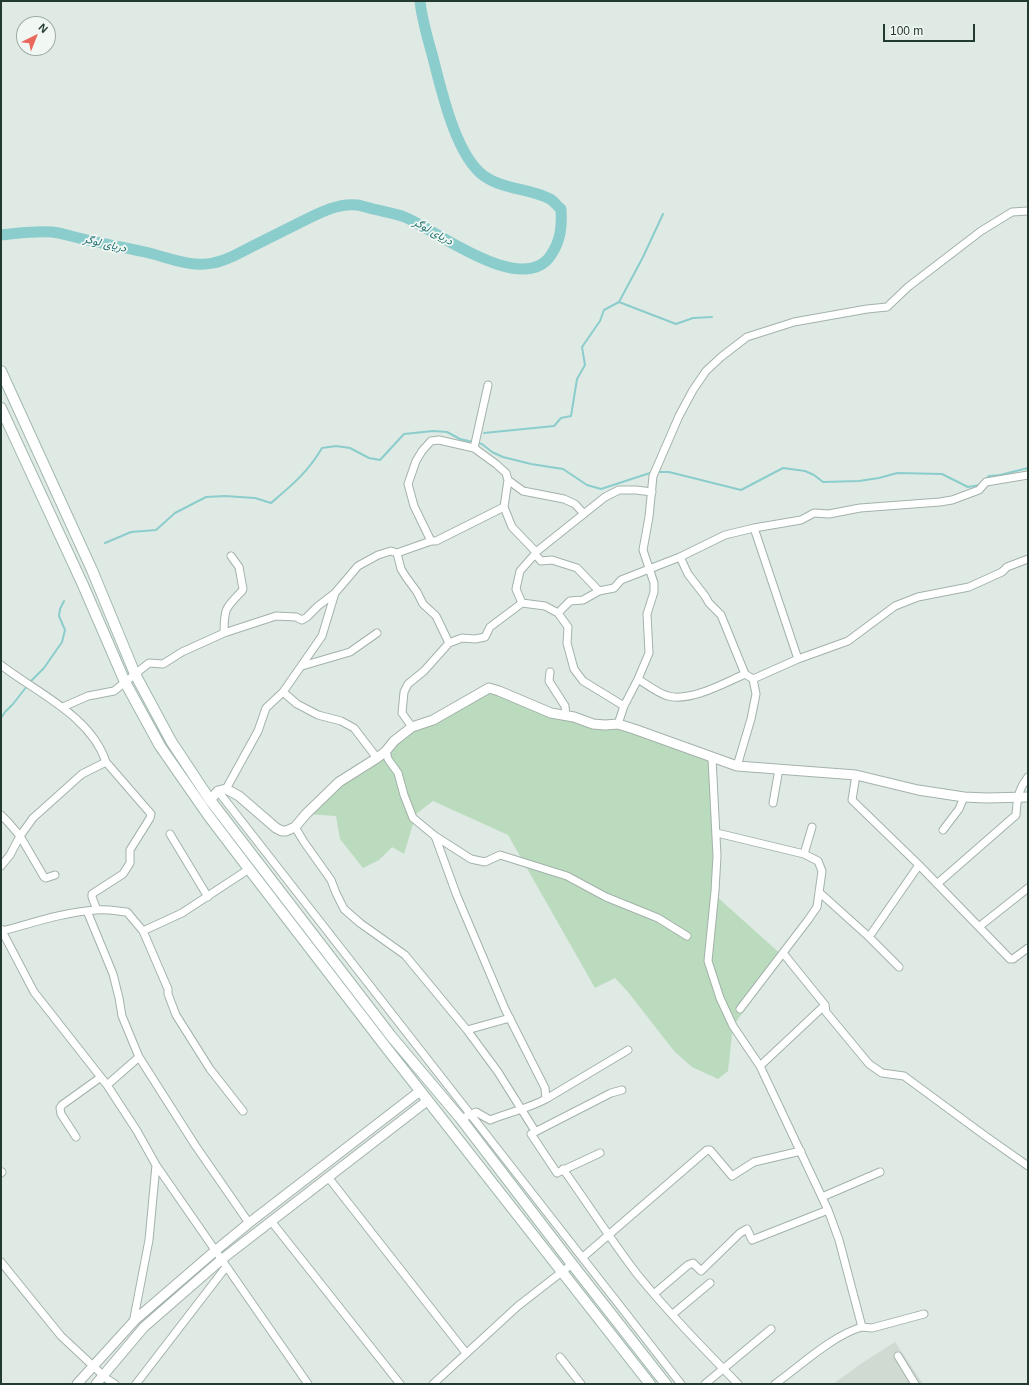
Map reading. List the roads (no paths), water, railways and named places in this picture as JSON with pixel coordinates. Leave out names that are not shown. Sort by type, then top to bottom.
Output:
[{"type":"main road","points":[[1,371],[92,570],[135,674],[171,741],[210,800],[391,1036],[461,1120],[666,1384]]},
{"type":"main road","points":[[1,408],[83,585],[125,682],[160,746],[208,815],[249,869],[427,1100],[650,1384]]},
{"type":"street","points":[[618,724],[624,706],[650,653],[648,614],[654,592],[654,583],[643,550],[649,517],[654,472],[679,416],[693,390],[706,371],[721,356],[747,337],[794,322],[866,309],[887,307],[908,287],[981,231],[1012,212],[1028,211]]},
{"type":"street","points":[[474,444],[488,385]]},
{"type":"street","points":[[431,541],[417,512],[408,484],[416,461],[431,441],[439,440],[474,444],[506,473],[508,480],[504,507],[512,527],[541,560],[552,560],[577,568],[599,591]]},
{"type":"street","points":[[558,613],[570,601],[583,600],[599,591],[614,588],[621,580],[680,557],[725,535],[754,528],[801,520],[814,513],[829,514],[860,508],[933,503],[952,500],[979,490],[986,482],[1028,475]]},
{"type":"street","points":[[508,480],[523,491],[570,501],[575,504],[584,514]]},
{"type":"street","points":[[522,603],[516,589],[520,571],[536,553],[605,497],[619,490],[652,492]]},
{"type":"street","points":[[63,707],[88,696],[114,690],[149,663],[163,664],[182,652],[224,633],[276,616],[296,617],[302,620],[335,593],[358,566],[378,555],[391,551],[397,553],[431,541],[436,541],[504,507]]},
{"type":"street","points":[[754,528],[798,659]]},
{"type":"street","points":[[397,553],[401,569],[417,592],[423,604],[436,616],[449,643]]},
{"type":"street","points":[[224,633],[224,616],[229,605],[242,592],[243,589],[239,567],[231,556]]},
{"type":"street","points":[[680,557],[688,574],[709,603],[721,615],[745,674],[753,679],[756,694],[751,719],[736,766]]},
{"type":"street","points":[[753,679],[798,659],[848,641],[895,606],[918,597],[969,587],[1002,572],[1007,567],[1028,559]]},
{"type":"street","points":[[210,800],[222,790],[258,731],[266,708],[283,692],[322,636],[335,593]]},
{"type":"street","points":[[412,727],[402,713],[404,692],[408,684],[424,671],[449,643],[462,638],[475,639],[485,637],[490,627],[522,603],[545,606],[558,613],[568,627],[567,643],[574,669],[583,681],[624,706]]},
{"type":"street","points":[[302,666],[350,652],[377,633]]},
{"type":"street","points":[[1,665],[19,679],[63,707],[94,736],[103,752],[106,762],[151,814],[130,850],[130,863],[123,874],[92,894],[97,910]]},
{"type":"street","points":[[550,672],[549,681],[565,706],[566,716]]},
{"type":"street","points":[[638,679],[668,696],[684,697],[701,692],[745,674]]},
{"type":"street","points":[[222,790],[239,796],[276,828],[286,830],[295,827],[306,814],[339,782],[377,758],[386,751],[394,741],[412,727],[433,720],[489,688],[551,713],[574,717],[593,724],[618,724],[736,766],[779,768],[856,775],[918,790],[964,797],[1028,797]]},
{"type":"street","points":[[283,692],[297,704],[318,715],[341,721],[354,728],[377,758]]},
{"type":"street","points":[[386,751],[388,759],[398,773],[404,795],[413,818],[435,836],[471,859],[485,862],[500,855],[567,876],[606,897],[658,918],[687,936]]},
{"type":"street","points":[[712,758],[717,856],[708,961],[720,998],[733,1026],[760,1066],[828,1210],[839,1240],[862,1327]]},
{"type":"street","points":[[1,866],[10,855],[20,836],[33,818],[82,774],[106,762]]},
{"type":"street","points":[[773,804],[779,768]]},
{"type":"street","points":[[856,775],[852,800],[980,926],[1010,959],[1013,959],[1028,948]]},
{"type":"street","points":[[937,884],[1016,815],[1017,797],[1023,783],[1028,777]]},
{"type":"street","points":[[222,790],[681,1384]]},
{"type":"street","points":[[943,830],[959,809],[964,797]]},
{"type":"street","points":[[1,815],[20,836],[44,877],[46,878],[55,875]]},
{"type":"street","points":[[295,827],[331,880],[344,909],[360,923],[405,955],[467,1030],[498,1072],[535,1131]]},
{"type":"street","points":[[804,854],[812,827]]},
{"type":"street","points":[[717,833],[804,854],[818,861],[822,872],[817,907],[740,1009]]},
{"type":"street","points":[[170,834],[208,897]]},
{"type":"street","points":[[435,836],[457,896],[510,1018],[545,1088],[546,1099]]},
{"type":"street","points":[[869,937],[919,865]]},
{"type":"street","points":[[143,931],[182,913],[249,869]]},
{"type":"street","points":[[980,926],[1028,888]]},
{"type":"street","points":[[819,892],[869,937],[899,967]]},
{"type":"street","points":[[243,1111],[210,1069],[176,1015],[168,994],[168,989],[143,931],[127,912],[97,910],[87,911],[53,917],[2,930],[34,992],[108,1085],[137,1131],[156,1165],[308,1384]]},
{"type":"street","points":[[87,911],[113,974],[122,1016],[139,1057],[249,1223]]},
{"type":"street","points":[[783,953],[825,1005],[826,1012],[869,1064],[882,1074],[904,1076],[1028,1166]]},
{"type":"street","points":[[760,1066],[825,1005]]},
{"type":"street","points":[[467,1030],[510,1018]]},
{"type":"street","points":[[461,1120],[476,1112],[490,1120],[514,1111],[523,1110],[546,1099],[628,1050]]},
{"type":"street","points":[[108,1085],[139,1057]]},
{"type":"street","points":[[76,1137],[61,1114],[60,1108],[101,1077]]},
{"type":"street","points":[[600,1153],[557,1173],[531,1134],[610,1093],[622,1090]]},
{"type":"street","points":[[77,1384],[133,1323],[215,1251],[420,1091]]},
{"type":"street","points":[[96,1384],[144,1327],[224,1263],[271,1221],[427,1100]]},
{"type":"street","points":[[582,1257],[707,1150],[710,1150],[732,1176],[754,1162],[801,1151]]},
{"type":"street","points":[[133,1323],[150,1240],[156,1165]]},
{"type":"street","points":[[563,1170],[608,1235],[654,1294],[738,1384]]},
{"type":"street","points":[[822,1197],[880,1172]]},
{"type":"street","points":[[328,1177],[466,1353]]},
{"type":"street","points":[[654,1294],[688,1265],[693,1263],[702,1271],[740,1233],[747,1229],[752,1240],[828,1210]]},
{"type":"street","points":[[271,1221],[400,1384]]},
{"type":"street","points":[[1,1262],[61,1336],[104,1376],[115,1384]]},
{"type":"street","points":[[136,1384],[224,1263]]},
{"type":"street","points":[[433,1384],[518,1306],[572,1264]]},
{"type":"street","points":[[673,1314],[710,1283]]},
{"type":"street","points":[[775,1384],[829,1344],[849,1332],[862,1327],[872,1328],[924,1314]]},
{"type":"street","points":[[705,1384],[771,1329]]},
{"type":"street","points":[[898,1356],[915,1384]]},
{"type":"street","points":[[560,1357],[581,1384]]},
{"type":"waterway","name":"دریای لوگر","points":[[1,235],[33,232],[56,233],[188,263],[205,264],[228,259],[324,211],[344,205],[357,205],[405,217],[460,248],[502,266],[522,269],[538,266],[551,255],[557,244],[561,227],[561,209],[551,200],[542,195],[508,187],[492,181],[484,176],[474,166],[465,153],[450,120],[425,28],[420,1]]},
{"type":"waterway","points":[[619,302],[643,257],[663,214]]},
{"type":"waterway","points":[[484,433],[554,426],[561,418],[571,416],[577,379],[585,365],[582,347],[600,321],[604,310],[619,302],[676,324],[693,318],[712,317]]},
{"type":"waterway","points":[[105,543],[131,532],[156,530],[175,513],[206,497],[225,496],[255,498],[271,503],[293,484],[317,457],[322,448],[336,446],[350,448],[369,458],[380,460],[404,434],[433,431],[447,432],[460,439],[473,442]]},
{"type":"waterway","points":[[477,443],[482,444],[492,452],[503,457],[531,464],[563,469],[587,485],[601,489],[653,472]]},
{"type":"waterway","points":[[657,472],[669,472],[741,490],[783,468],[805,471],[814,475],[823,482],[859,481],[897,473],[942,474],[968,487],[980,485]]},
{"type":"waterway","points":[[986,479],[989,476],[1000,475],[1028,468]]},
{"type":"waterway","points":[[1,718],[31,681],[44,668],[62,642],[65,630],[59,616],[60,609],[64,601]]}]
